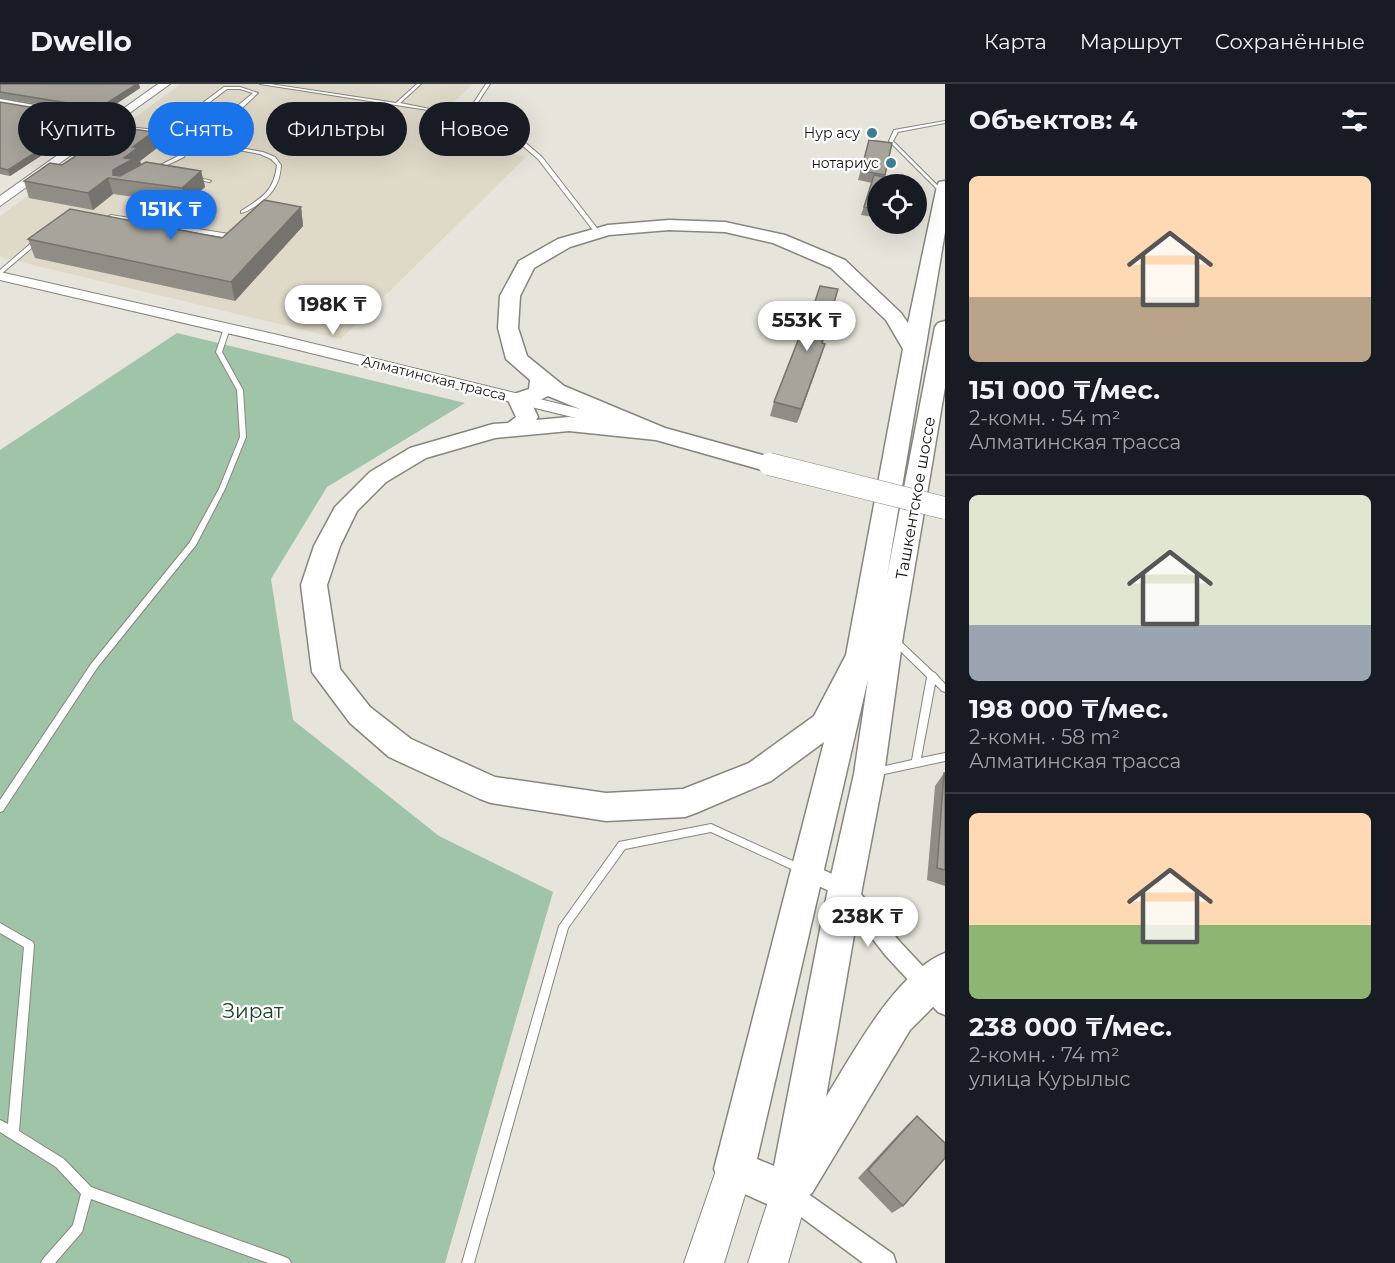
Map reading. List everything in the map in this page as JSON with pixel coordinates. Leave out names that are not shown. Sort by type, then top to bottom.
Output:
[{"type":"highway","points":[[789,1194],[845,889],[869,774],[876,637],[903,406],[944,192]]},
{"type":"highway","points":[[913,349],[894,317],[838,264],[779,240],[714,226],[669,225],[608,230],[564,243],[526,265],[510,296],[508,328],[517,359],[556,391],[657,433],[945,508]]},
{"type":"highway","name":"Ташкентское шоссе","points":[[876,637],[936,403],[945,327]]},
{"type":"highway","points":[[514,429],[527,417],[519,400],[532,397],[540,392],[541,378]]},
{"type":"highway","points":[[903,406],[936,403]]},
{"type":"highway","points":[[657,433],[569,424],[493,431],[418,453],[378,477],[347,507],[327,546],[314,585],[326,672],[360,715],[400,748],[491,790],[606,807],[685,803],[760,772],[825,725],[876,637]]},
{"type":"highway","points":[[789,1194],[734,1169],[806,871],[876,637]]},
{"type":"highway","points":[[789,1194],[897,1017],[939,988]]},
{"type":"main road","points":[[704,1263],[734,1169]]},
{"type":"main road","points":[[768,1263],[789,1194]]},
{"type":"street","points":[[136,105],[165,84]]},
{"type":"street","points":[[2,105],[18,108]]},
{"type":"street","points":[[0,202],[68,156]]},
{"type":"street","name":"Алматинская трасса","points":[[0,274],[657,433]]},
{"type":"street","points":[[806,871],[845,889],[939,988]]},
{"type":"street","points":[[789,1194],[884,1263]]},
{"type":"lane","points":[[261,84],[384,102]]},
{"type":"lane","points":[[400,102],[419,84]]},
{"type":"lane","points":[[488,84],[471,110],[474,114],[512,134],[540,158],[598,233]]},
{"type":"lane","points":[[207,102],[226,88],[240,88],[256,93],[245,102]]},
{"type":"lane","points":[[944,192],[891,141],[896,131],[945,122]]},
{"type":"lane","points":[[136,130],[261,153],[273,158],[279,165],[277,185],[264,198],[243,212]]},
{"type":"lane","points":[[139,140],[184,148],[185,152],[182,156],[148,174]]},
{"type":"lane","points":[[155,170],[165,172]]},
{"type":"lane","points":[[187,177],[208,182]]},
{"type":"lane","points":[[102,217],[168,224],[238,237]]},
{"type":"lane","points":[[0,274],[46,233]]},
{"type":"lane","points":[[0,808],[94,666],[194,543],[222,489],[243,437],[240,390],[219,352],[227,328]]},
{"type":"lane","points":[[876,637],[932,675],[945,689]]},
{"type":"lane","points":[[916,763],[932,675]]},
{"type":"lane","points":[[869,774],[945,757]]},
{"type":"lane","points":[[468,1263],[564,926],[622,845],[711,828],[806,871]]},
{"type":"lane","points":[[0,928],[29,945],[13,1132]]},
{"type":"lane","points":[[0,1126],[60,1163],[87,1192],[285,1263]]},
{"type":"lane","points":[[47,1263],[78,1228],[87,1192]]},
{"type":"shaded area","points":[[181,84],[473,84],[454,102],[419,102],[419,156],[526,157],[341,339],[0,257],[0,216],[82,156],[136,156],[136,117],[148,108],[148,156],[254,156],[254,102],[156,102]]},
{"type":"green space","name":"Зират","points":[[177,333],[465,403],[327,487],[271,579],[293,720],[439,836],[553,892],[445,1263],[0,1263],[0,450]]},
{"type":"building","points":[[0,84],[137,84],[108,102],[62,102],[0,92]]},
{"type":"building","points":[[0,102],[18,105],[18,156],[30,156],[8,170],[0,168]]},
{"type":"building","points":[[136,130],[148,131],[148,136],[136,145]]},
{"type":"building","points":[[869,140],[892,143],[885,174],[861,171]]},
{"type":"building","points":[[76,156],[127,156],[124,158],[133,159],[113,170],[113,175],[120,176],[146,162],[201,171],[182,188],[108,178],[88,193],[24,181],[50,163],[62,165]]},
{"type":"building","points":[[264,200],[301,207],[231,282],[28,239],[70,209],[222,238]]},
{"type":"building","points":[[820,286],[838,289],[822,343],[825,344],[801,409],[774,402],[799,338],[803,339]]},
{"type":"building","points":[[945,773],[945,870],[937,868]]},
{"type":"building","points":[[917,1116],[945,1143],[945,1158],[903,1206],[868,1170]]},
{"type":"place","name":"Нур асу","points":[[872,133]]},
{"type":"place","name":"нотариус","points":[[891,163]]}]
